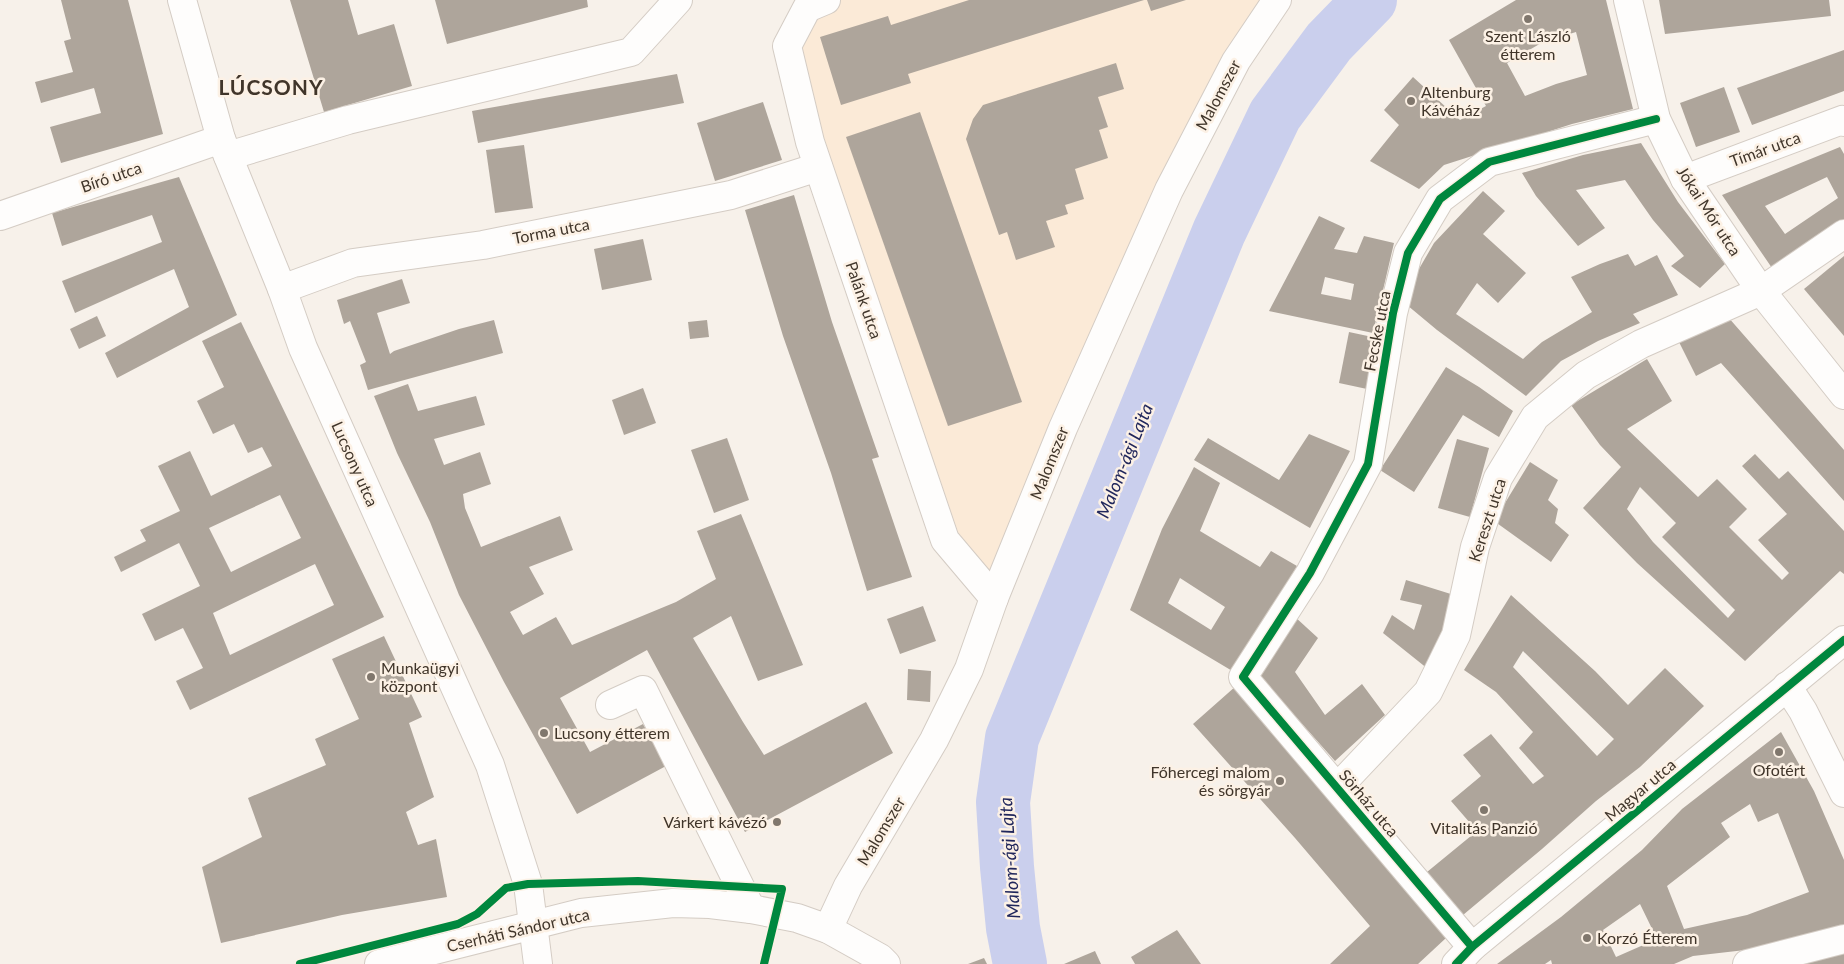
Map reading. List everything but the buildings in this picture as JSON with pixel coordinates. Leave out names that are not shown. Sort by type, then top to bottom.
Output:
[{"type":"street","name":"Lucsony utca","points":[[182,0],[225,147],[282,288],[303,348],[490,765],[528,884],[538,964]]},
{"type":"street","name":"Bíró utca","points":[[0,216],[225,147],[348,120],[631,52],[678,0]]},
{"type":"street","name":"Palánk utca","points":[[826,0],[806,8],[787,46],[814,155],[945,540],[994,598]]},
{"type":"street","name":"Malomszer","points":[[828,929],[848,886],[934,740],[969,670],[994,598],[1063,428],[1169,190],[1236,61],[1277,0]]},
{"type":"street","name":"Jókai Mór utca","points":[[1628,0],[1656,119],[1685,179],[1761,291],[1844,395]]},
{"type":"street","name":"Fecske utca","points":[[1243,677],[1310,573],[1368,464],[1393,313],[1408,253],[1440,200],[1489,162],[1656,119]]},
{"type":"street","name":"Tímár utca","points":[[1685,179],[1842,120],[1844,122]]},
{"type":"street","name":"Torma utca","points":[[282,288],[354,262],[483,245],[731,195],[814,155]]},
{"type":"street","points":[[1761,291],[1844,234]]},
{"type":"street","name":"Kereszt utca","points":[[1338,787],[1428,692],[1456,635],[1475,547],[1498,478],[1535,418],[1586,375],[1641,344],[1761,291]]},
{"type":"street","name":"Magyar utca","points":[[1464,956],[1844,640]]},
{"type":"street","name":"Sörház utca","points":[[1243,677],[1338,787],[1464,956]]},
{"type":"street","points":[[1787,686],[1803,711],[1844,793]]},
{"type":"street","points":[[610,705],[643,690],[751,909]]},
{"type":"street","name":"Cserháti Sándor utca","points":[[379,964],[581,913],[673,903],[710,904],[751,909],[797,918],[828,929],[880,958],[886,964]]},
{"type":"street","points":[[1746,964],[1844,939]]},
{"type":"shaded area","points":[[826,0],[1277,0],[1236,61],[994,598],[945,540],[787,46]]},
{"type":"waterway","name":"Malom-ági Lajta","points":[[1020,964],[1013,928],[1003,802],[1012,738],[1219,232],[1275,115],[1329,42],[1370,0]]},
{"type":"cycle path","points":[[1472,947],[1243,677],[1310,573],[1368,464],[1393,313],[1408,253],[1440,199],[1489,162],[1656,119]]},
{"type":"cycle path","points":[[1456,964],[1472,947],[1844,640]]},
{"type":"cycle path","points":[[300,964],[458,924],[477,914],[506,888],[528,884],[638,881],[782,889],[764,964]]},
{"type":"place","name":"Szent László étterem","points":[[1528,19]]},
{"type":"place","name":"Altenburg Kávéház","points":[[1411,101]]},
{"type":"place","name":"Munkaügyi központ","points":[[371,677]]},
{"type":"place","name":"Lucsony étterem","points":[[544,733]]},
{"type":"place","name":"Ofotért","points":[[1779,752]]},
{"type":"place","name":"Főhercegi malom és sörgyár","points":[[1280,781]]},
{"type":"place","name":"Vitalitás Panzió","points":[[1484,810]]},
{"type":"place","name":"Várkert kávézó","points":[[777,822]]},
{"type":"place","name":"Korzó Étterem","points":[[1587,938]]},
{"type":"district","name":"LÚCSONY","points":[[271,88]]}]
